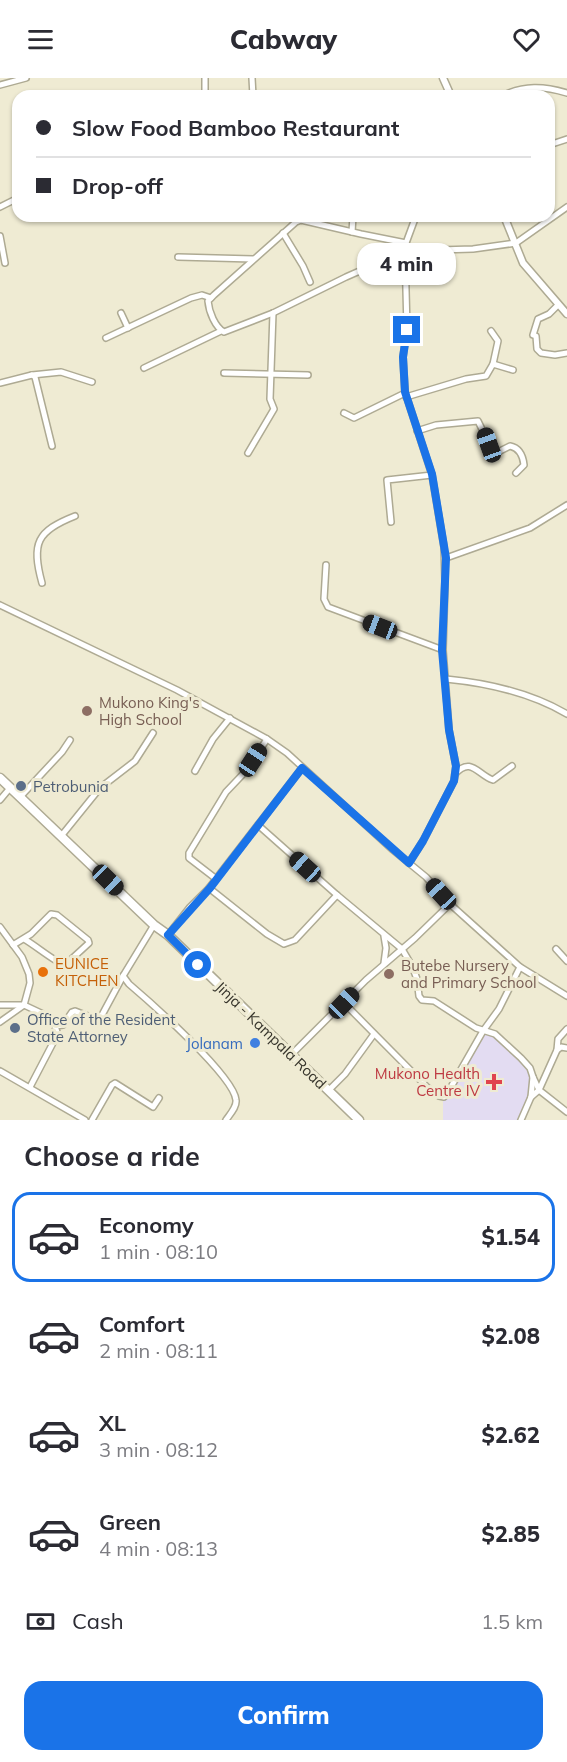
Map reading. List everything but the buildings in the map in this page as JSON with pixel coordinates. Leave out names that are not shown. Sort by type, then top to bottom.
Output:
[{"type":"highway","name":"Jinja - Kampala Road","points":[[0,778],[154,925],[168,935],[359,1120]]},
{"type":"street","points":[[0,85],[26,78]]},
{"type":"street","points":[[518,90],[539,87],[553,90]]},
{"type":"street","points":[[221,331],[210,312],[208,301],[252,259],[297,222]]},
{"type":"street","points":[[313,222],[406,243]]},
{"type":"street","points":[[352,232],[353,222]]},
{"type":"street","points":[[409,863],[436,818],[455,774],[456,766],[449,730],[442,650],[446,558],[432,474],[406,395],[403,357],[407,330],[405,251],[414,222]]},
{"type":"street","points":[[507,222],[525,267],[567,314]]},
{"type":"street","points":[[144,368],[221,331],[234,329],[273,313],[405,251],[473,249],[516,243],[546,222]]},
{"type":"street","points":[[283,233],[310,282]]},
{"type":"street","points":[[0,236],[5,262]]},
{"type":"street","points":[[178,258],[252,259]]},
{"type":"street","points":[[106,338],[191,298],[202,295],[211,298]]},
{"type":"street","points":[[558,305],[549,314],[538,319],[533,335],[536,336],[537,349],[541,353],[555,355],[567,353]]},
{"type":"street","points":[[121,313],[128,328]]},
{"type":"street","points":[[248,453],[274,409],[270,399],[273,313]]},
{"type":"street","points":[[344,413],[354,418],[406,395],[486,376],[493,364],[498,341],[491,331]]},
{"type":"street","points":[[493,364],[513,370]]},
{"type":"street","points":[[0,383],[32,375],[61,372],[92,382]]},
{"type":"street","points":[[224,372],[308,375]]},
{"type":"street","points":[[32,375],[39,387],[52,446]]},
{"type":"street","points":[[417,431],[436,425],[478,421],[492,452],[496,453],[510,446],[518,449],[524,458],[524,465],[516,473]]},
{"type":"street","points":[[391,522],[387,480],[432,474]]},
{"type":"street","points":[[446,558],[531,528],[567,505]]},
{"type":"street","points":[[42,583],[36,557],[38,544],[54,525],[75,516]]},
{"type":"street","points":[[326,565],[324,599],[328,607],[442,650]]},
{"type":"street","points":[[0,605],[177,690],[267,739],[287,753],[426,877],[450,904],[520,967],[567,996]]},
{"type":"street","points":[[446,680],[493,686],[552,705],[567,714]]},
{"type":"street","points":[[195,771],[213,739],[230,718]]},
{"type":"street","points":[[62,835],[100,788],[135,761],[153,733]]},
{"type":"street","points":[[215,878],[189,858],[189,852],[226,792],[246,771],[267,739]]},
{"type":"street","points":[[21,796],[62,752],[70,740]]},
{"type":"street","points":[[455,774],[464,767],[471,766],[493,780],[512,766]]},
{"type":"street","points":[[168,935],[210,888],[215,878],[302,768]]},
{"type":"street","points":[[0,800],[10,788]]},
{"type":"street","points":[[258,825],[402,949],[412,966],[422,1000],[439,1004],[466,1022],[483,1031],[495,1034],[530,1068],[539,1090],[567,1112]]},
{"type":"street","points":[[210,888],[284,944],[295,940],[337,895]]},
{"type":"street","points":[[291,1055],[325,1019],[450,904]]},
{"type":"street","points":[[13,945],[24,939],[51,914],[57,915],[89,943],[65,965],[62,965],[24,939]]},
{"type":"street","points":[[55,1026],[63,1025],[75,1011],[93,1018],[102,1015],[154,925]]},
{"type":"street","points":[[0,927],[22,957],[29,974],[29,990],[24,1005],[0,1022]]},
{"type":"street","points":[[384,935],[386,948],[384,963]]},
{"type":"street","points":[[556,949],[567,961]]},
{"type":"street","points":[[344,1003],[413,1074],[441,1097],[447,1094],[483,1031],[499,1009],[520,967]]},
{"type":"street","points":[[123,976],[196,1045],[231,1088],[236,1103],[226,1120]]},
{"type":"street","points":[[0,1005],[24,1005],[41,1013],[55,1026],[57,1032],[54,1041],[30,1087]]},
{"type":"street","points":[[531,1097],[539,1090],[557,1050],[558,1039],[567,1029]]},
{"type":"street","points":[[328,1090],[345,1074],[374,1034]]},
{"type":"street","points":[[557,1050],[561,1047],[567,1048]]},
{"type":"street","points":[[0,1071],[85,1120]]},
{"type":"street","points":[[521,1120],[531,1097],[533,1077]]},
{"type":"street","points":[[92,1120],[115,1083],[153,1107],[159,1098]]},
{"type":"shaded area","name":"Mukono Health Centre IV","points":[[493,1033],[510,1047],[532,1075],[531,1094],[519,1120],[443,1120],[443,1099],[481,1035]]},
{"type":"place","name":"Mukono King's High School","points":[[87,711]]},
{"type":"place","name":"Petrobunia","points":[[21,786]]},
{"type":"place","name":"EUNICE KITCHEN","points":[[43,972]]},
{"type":"place","name":"Butebe Nursery and Primary School","points":[[389,974]]},
{"type":"place","name":"Office of the Resident State Attorney","points":[[15,1028]]},
{"type":"place","name":"Jolanam","points":[[255,1043]]},
{"type":"place","name":"Mukono Health Centre IV","points":[[494,1082]]},
{"type":"route","points":[[198,965],[168,935],[190,907],[210,888],[215,878],[302,768],[409,863],[436,818],[454,781],[456,766],[449,730],[442,650],[446,558],[432,474],[405,392],[403,357],[407,330]]}]
